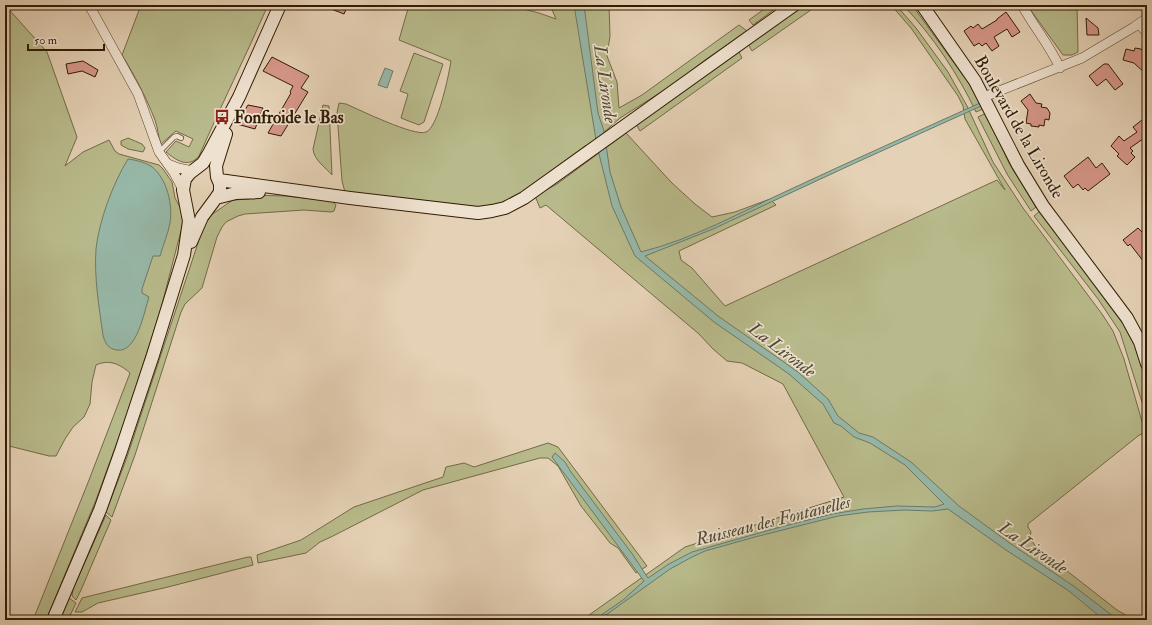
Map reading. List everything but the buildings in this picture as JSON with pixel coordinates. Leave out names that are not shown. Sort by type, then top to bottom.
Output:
[{"type":"street","points":[[90,5],[138,94],[159,152],[174,173],[191,202],[198,205],[206,205],[214,200],[236,193],[300,192]]},
{"type":"street","points":[[53,620],[100,510],[156,348],[184,255],[189,221],[184,192],[185,179],[203,163],[209,153],[238,98],[280,5]]},
{"type":"street","points":[[167,163],[178,168],[208,170],[218,179],[300,192],[452,211],[478,213],[505,208],[524,198],[794,5]]},
{"type":"street","points":[[1022,5],[1055,57],[1060,68]]},
{"type":"street","name":"Boulevard de la Lironde","points":[[922,6],[975,81],[1018,165],[1043,206],[1127,318],[1140,342],[1147,364]]},
{"type":"street","points":[[984,98],[1082,58],[1147,18]]},
{"type":"street","points":[[1139,24],[1147,33]]},
{"type":"street","points":[[184,255],[202,217],[214,200],[220,188],[216,166],[218,156],[238,98]]},
{"type":"lane","points":[[159,152],[174,137],[177,136],[182,138]]},
{"type":"green space","points":[[5,5],[47,52],[77,137],[65,166],[83,152],[109,140],[115,151],[119,154],[159,165],[172,182],[175,198],[183,213],[183,223],[160,312],[124,423],[96,500],[46,620],[33,620],[130,373],[114,363],[105,362],[96,365],[92,382],[90,404],[84,417],[73,427],[56,456],[49,456],[5,445]]},
{"type":"green space","points":[[141,5],[268,5],[199,156],[191,162],[182,162],[166,152],[176,141],[189,147],[193,139],[176,131],[161,144],[156,123],[148,103],[122,55]]},
{"type":"green space","points":[[409,5],[508,5],[556,19],[550,5],[609,5],[610,36],[607,56],[617,82],[619,108],[642,95],[739,25],[747,31],[705,60],[677,82],[620,118],[592,143],[585,146],[526,189],[514,200],[494,208],[346,196],[342,181],[337,113],[339,103],[346,104],[411,131],[420,132],[426,132],[430,128],[439,111],[451,61],[399,40]]},
{"type":"green space","points":[[770,5],[780,5],[753,25],[749,20]]},
{"type":"green space","points":[[805,5],[818,5],[752,51],[748,44]]},
{"type":"green space","points":[[891,5],[896,5],[916,28],[948,72],[967,106],[993,162],[1023,208],[1113,331],[1124,359],[1145,432],[1028,524],[1028,527],[1031,532],[1030,537],[1035,546],[1117,610],[1134,620],[582,620],[685,547],[844,497],[783,384],[742,363],[727,361],[699,334],[546,205],[540,208],[535,196],[557,184],[626,133],[672,183],[712,217],[735,212],[770,199],[776,205],[679,251],[681,260],[692,268],[725,306],[997,180],[1005,190],[965,119],[963,106],[958,96],[911,28]]},
{"type":"green space","points":[[903,5],[912,5],[970,85],[983,109],[976,112],[953,70],[935,42]]},
{"type":"green space","points":[[1027,5],[1077,5],[1078,52],[1072,55],[1063,55]]},
{"type":"green space","points":[[739,52],[742,58],[640,131],[636,124]]},
{"type":"green space","points":[[414,53],[443,64],[424,122],[419,125],[401,118],[408,94],[400,91]]},
{"type":"green space","points":[[323,105],[329,106],[332,175],[315,157],[313,149]]},
{"type":"green space","points":[[986,113],[1009,163],[1036,207],[1031,211],[1007,174],[978,117]]},
{"type":"green space","points":[[128,138],[142,144],[145,148],[143,152],[128,149],[121,145],[121,141]]},
{"type":"green space","points":[[250,195],[285,196],[332,201],[336,205],[334,211],[331,212],[304,210],[245,214],[226,222],[222,227],[217,237],[202,288],[185,304],[181,312],[135,455],[112,517],[106,512],[126,460],[201,234],[211,215],[233,200],[250,199]]},
{"type":"green space","points":[[1040,211],[1121,318],[1134,342],[1144,375],[1147,392],[1147,418],[1120,332],[1098,299],[1034,216]]},
{"type":"green space","points":[[548,443],[558,447],[647,566],[636,573],[618,548],[610,543],[581,506],[558,466],[548,458],[540,458],[423,490],[320,542],[306,553],[258,563],[257,555],[301,540],[354,507],[443,477],[446,467],[464,463],[474,467]]},
{"type":"green space","points":[[106,515],[111,520],[76,600],[72,596],[73,589]]},
{"type":"green space","points":[[251,557],[253,565],[98,603],[82,612],[75,612],[82,598]]},
{"type":"green space","points":[[69,598],[76,603],[68,620],[60,620]]},
{"type":"shaded area","points":[[574,5],[584,5],[598,113],[604,131],[610,172],[621,207],[641,252],[660,247],[698,232],[980,103],[981,106],[713,229],[645,256],[718,316],[798,372],[828,399],[838,416],[859,433],[873,437],[911,462],[959,506],[1011,544],[1075,587],[1118,620],[1104,620],[1069,591],[1006,550],[948,509],[932,511],[904,510],[868,512],[838,516],[705,551],[670,569],[599,620],[594,620],[623,600],[644,581],[552,457],[555,453],[565,462],[648,578],[669,564],[692,552],[832,514],[863,509],[897,506],[935,507],[944,504],[905,465],[870,443],[854,437],[841,426],[834,423],[823,404],[789,374],[714,322],[635,256],[612,206],[597,146]]},
{"type":"shaded area","points":[[385,68],[393,71],[387,88],[378,85]]},
{"type":"shaded area","points":[[128,159],[146,163],[157,171],[168,192],[171,216],[160,256],[153,256],[142,289],[142,293],[149,297],[139,330],[135,339],[130,345],[124,349],[117,350],[107,345],[103,335],[96,281],[96,249],[103,215],[117,179]]},
{"type":"place","name":"Fonfroide le Bas","points":[[222,117]]},
{"type":"water label","name":"La Lironde","points":[[605,84]]},
{"type":"water label","name":"La Lironde","points":[[782,350]]},
{"type":"water label","name":"Ruisseau des Fontanelles","points":[[773,521]]},
{"type":"water label","name":"La Lironde","points":[[1033,548]]}]
